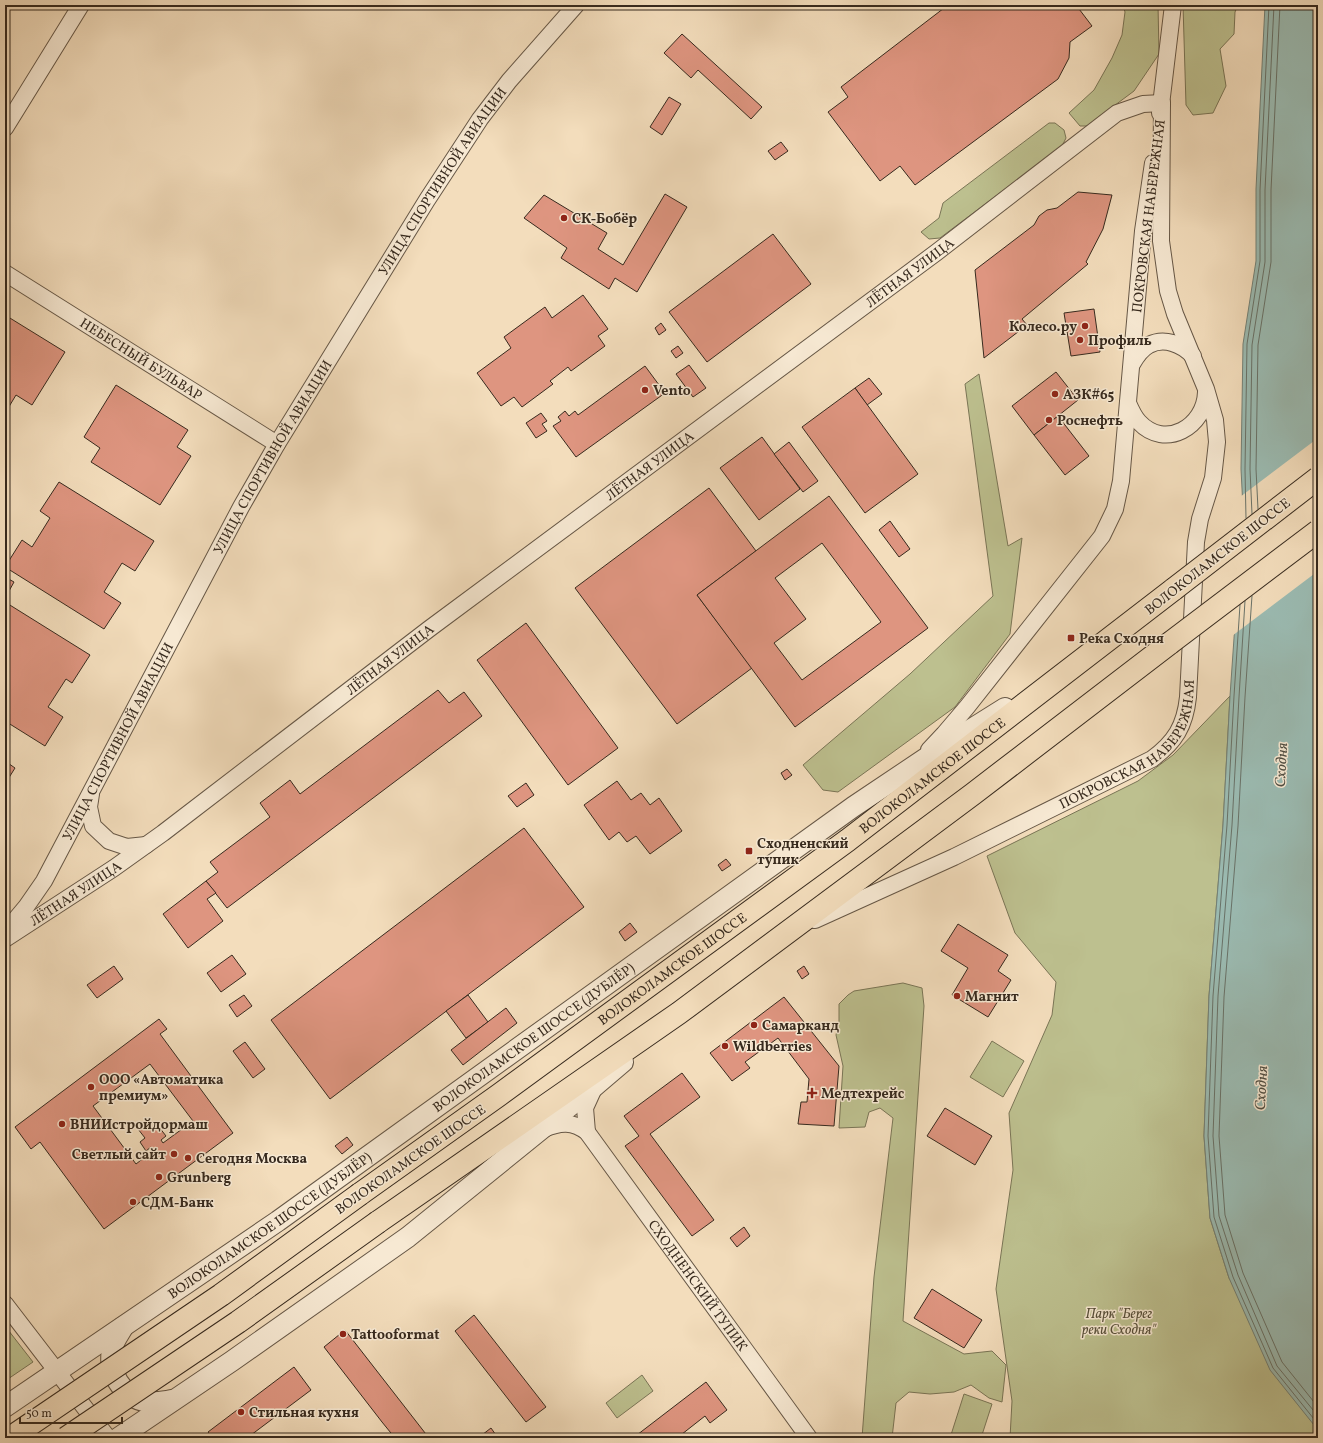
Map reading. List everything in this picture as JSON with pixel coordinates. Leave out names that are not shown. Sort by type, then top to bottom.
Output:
[{"type":"main road","name":"ВОЛОКОЛАМСКОЕ ШОССЕ","points":[[10,1438],[221,1295],[506,1090],[848,840],[1318,478]]},
{"type":"main road","points":[[66,1438],[238,1322],[378,1222],[679,1012],[973,794],[1318,531]]},
{"type":"street","points":[[5,128],[81,5]]},
{"type":"street","name":"УЛИЦА СПОРТИВНОЙ АВИАЦИИ","points":[[5,932],[26,907],[44,881],[241,507],[427,200],[480,119],[509,81],[576,5]]},
{"type":"street","name":"ПОКРОВСКАЯ НАБЕРЕЖНАЯ","points":[[899,777],[948,730],[1102,536],[1115,509],[1121,481],[1143,231],[1162,104],[1173,5]]},
{"type":"street","name":"ЛЁТНАЯ УЛИЦА","points":[[5,939],[114,868],[146,845],[429,629],[931,257],[1117,113],[1143,104],[1162,104]]},
{"type":"street","name":"ПОКРОВСКАЯ НАБЕРЕЖНАЯ","points":[[786,933],[954,857],[1152,759],[1165,749],[1176,736],[1182,725],[1187,711],[1196,542],[1200,519],[1212,478],[1217,442],[1215,420],[1206,389],[1175,314],[1168,291],[1161,241],[1162,104]]},
{"type":"street","name":"НЕБЕСНЫЙ БУЛЬВАР","points":[[5,273],[278,444]]},
{"type":"street","points":[[1132,364],[1140,353],[1149,345],[1159,342],[1168,342],[1178,345],[1186,349],[1192,356]]},
{"type":"street","points":[[1128,403],[1136,418],[1146,428],[1154,432],[1170,434],[1180,432],[1188,428],[1195,421],[1202,412],[1206,401],[1206,389]]},
{"type":"street","name":"ВОЛОКОЛАМСКОЕ ШОССЕ (ДУБЛЁР)","points":[[5,1407],[124,1327],[284,1216],[853,807],[938,750],[1030,693],[1066,673]]},
{"type":"street","name":"ЛЁТНАЯ УЛИЦА","points":[[92,789],[89,807],[93,826],[109,841],[127,847],[146,845]]},
{"type":"street","points":[[118,1438],[232,1361],[408,1237],[596,1085],[679,1012]]},
{"type":"street","points":[[587,1132],[585,1108],[588,1098],[596,1085]]},
{"type":"street","name":"СХОДНЕНСКИЙ ТУПИК","points":[[538,1132],[558,1124],[566,1123],[580,1127],[587,1132],[809,1438]]},
{"type":"street","points":[[5,1304],[108,1438]]},
{"type":"street","points":[[124,1327],[117,1337],[112,1352],[112,1367],[117,1381],[127,1393],[141,1400],[156,1403],[173,1400]]},
{"type":"green space","points":[[1123,5],[1158,5],[1159,54],[1134,91],[1087,126],[1080,126],[1069,113],[1094,90],[1112,58],[1122,35],[1125,12]]},
{"type":"green space","points":[[1183,5],[1238,5],[1235,12],[1234,34],[1220,49],[1226,86],[1213,113],[1193,115],[1186,105]]},
{"type":"green space","points":[[1049,123],[1055,123],[1064,130],[1066,138],[1062,146],[940,238],[929,239],[921,232],[939,218],[943,203]]},
{"type":"green space","points":[[979,374],[1008,546],[1022,538],[1010,634],[955,707],[838,792],[823,790],[803,765],[910,674],[993,596],[965,384]]},
{"type":"green space","name":"Парк \"Берег реки Сходня\"","points":[[1230,696],[1223,825],[1209,996],[1204,1136],[1210,1218],[1229,1278],[1318,1430],[1318,1438],[1010,1438],[1012,1401],[996,1289],[1013,1170],[1009,1113],[1052,1015],[1056,982],[1015,933],[987,856],[1138,781],[1173,755]]},
{"type":"green space","points":[[903,983],[922,988],[924,1006],[903,1321],[964,1354],[992,1351],[1006,1365],[1002,1402],[989,1398],[971,1385],[954,1392],[930,1394],[909,1392],[896,1403],[892,1438],[862,1438],[874,1277],[893,1118],[880,1108],[869,1112],[865,1127],[839,1128],[843,1066],[836,1035],[839,1021],[839,1004],[848,995],[854,991]]},
{"type":"green space","points":[[992,1041],[1024,1061],[1003,1097],[970,1077]]},
{"type":"green space","points":[[5,1326],[33,1362],[5,1381]]},
{"type":"green space","points":[[642,1375],[653,1391],[617,1418],[606,1403]]},
{"type":"green space","points":[[964,1394],[992,1404],[981,1438],[950,1438]]},
{"type":"water","name":"Сходня","points":[[1265,5],[1318,5],[1318,1430],[1270,1370],[1229,1278],[1210,1218],[1204,1136],[1209,996],[1223,825],[1243,508],[1241,469],[1243,344],[1256,261],[1256,189]]},
{"type":"pier","points":[[1318,438],[1318,571],[1232,636],[1241,508],[1240,497]]},
{"type":"building","points":[[948,5],[1076,5],[1092,26],[1070,42],[1069,58],[1058,79],[915,185],[900,166],[880,181],[828,112],[848,97],[841,87]]},
{"type":"building","points":[[682,34],[762,107],[751,119],[698,70],[691,78],[664,53]]},
{"type":"building","points":[[669,97],[681,104],[662,135],[650,127]]},
{"type":"building","points":[[781,142],[788,151],[775,160],[768,151]]},
{"type":"building","points":[[1078,192],[1112,195],[1103,229],[1086,262],[1088,264],[1022,319],[1027,325],[984,358],[975,270],[1034,225],[1039,216],[1047,210],[1057,208]]},
{"type":"building","points":[[665,194],[687,207],[637,292],[615,278],[609,289],[561,258],[567,248],[524,218],[544,195],[607,233],[598,249],[623,265]]},
{"type":"building","points":[[773,234],[811,284],[707,362],[669,312]]},
{"type":"building","points":[[583,295],[608,329],[598,336],[605,346],[571,371],[568,367],[550,381],[553,384],[522,407],[514,397],[501,406],[477,373],[511,348],[504,337],[545,307],[552,318]]},
{"type":"building","points":[[1094,309],[1100,352],[1071,356],[1064,313]]},
{"type":"building","points":[[5,315],[65,352],[32,405],[16,395],[7,410],[5,408]]},
{"type":"building","points":[[661,323],[666,330],[659,335],[655,328]]},
{"type":"building","points":[[678,346],[683,353],[676,358],[671,351]]},
{"type":"building","points":[[689,365],[706,388],[693,397],[676,374]]},
{"type":"building","points":[[645,366],[665,393],[576,457],[553,426],[561,421],[558,417],[565,411],[569,416],[575,411],[578,415]]},
{"type":"building","points":[[1056,372],[1078,400],[1034,435],[1012,406]]},
{"type":"building","points":[[869,378],[882,394],[867,405],[855,388]]},
{"type":"building","points":[[116,385],[188,430],[177,447],[191,456],[160,505],[91,462],[100,448],[84,437]]},
{"type":"building","points":[[855,388],[918,474],[865,513],[802,427]]},
{"type":"building","points":[[541,413],[547,421],[542,424],[547,431],[536,438],[526,423]]},
{"type":"building","points":[[1058,416],[1089,456],[1065,475],[1034,435]]},
{"type":"building","points":[[762,437],[800,489],[759,520],[720,468]]},
{"type":"building","points":[[789,442],[818,481],[803,492],[774,454]]},
{"type":"building","points":[[59,482],[154,541],[135,571],[122,563],[104,592],[121,603],[104,629],[5,567],[22,540],[32,547],[50,518],[40,511]]},
{"type":"building","points":[[709,488],[756,551],[697,595],[752,668],[677,724],[575,588]]},
{"type":"building","points":[[829,496],[928,628],[795,727],[697,595]],"holes":[[[822,543],[881,622],[802,680],[774,643],[806,619],[775,578]]]},
{"type":"building","points":[[890,521],[910,549],[899,557],[879,530]]},
{"type":"building","points":[[5,577],[14,582],[9,591],[5,588]]},
{"type":"building","points":[[5,602],[90,655],[72,683],[66,679],[48,707],[63,717],[45,746],[5,721]]},
{"type":"building","points":[[526,623],[618,748],[568,785],[477,660]]},
{"type":"building","points":[[438,690],[449,703],[464,692],[482,716],[227,908],[206,881],[218,872],[210,862],[270,817],[260,803],[290,780],[300,794]]},
{"type":"building","points":[[5,761],[15,768],[5,784]]},
{"type":"building","points":[[787,769],[792,775],[785,780],[781,773]]},
{"type":"building","points":[[617,781],[631,800],[641,793],[650,805],[659,798],[682,831],[650,854],[636,836],[627,842],[619,832],[609,840],[584,805]]},
{"type":"building","points":[[526,783],[534,795],[517,807],[508,796]]},
{"type":"building","points":[[524,828],[584,907],[330,1099],[271,1020]]},
{"type":"building","points":[[726,859],[731,865],[722,871],[718,865]]},
{"type":"building","points":[[206,881],[216,893],[207,899],[223,921],[188,948],[163,914]]},
{"type":"building","points":[[630,923],[637,932],[625,941],[619,932]]},
{"type":"building","points":[[958,924],[1008,955],[998,971],[1011,980],[988,1017],[952,995],[968,968],[941,951]]},
{"type":"building","points":[[232,955],[246,974],[221,992],[207,973]]},
{"type":"building","points":[[114,966],[123,979],[97,998],[87,985]]},
{"type":"building","points":[[804,966],[809,974],[802,979],[797,971]]},
{"type":"building","points":[[244,995],[252,1006],[237,1017],[229,1005]]},
{"type":"building","points":[[468,995],[488,1022],[466,1038],[446,1011]]},
{"type":"building","points":[[784,997],[839,1066],[834,1126],[798,1124],[801,1102],[807,1102],[809,1079],[778,1038],[745,1062],[750,1068],[732,1081],[710,1053]]},
{"type":"building","points":[[506,1008],[517,1023],[463,1065],[451,1050]]},
{"type":"building","name":"ВНИИстройдормаш","points":[[159,1019],[167,1029],[160,1034],[233,1133],[104,1229],[40,1142],[31,1149],[15,1127]],"holes":[[[150,1064],[193,1121],[163,1143],[161,1140],[166,1136],[159,1127],[154,1131],[148,1122],[138,1129],[145,1138],[140,1142],[146,1151],[151,1147],[154,1150],[136,1164],[93,1106]]]},
{"type":"building","points":[[245,1042],[265,1069],[253,1078],[233,1051]]},
{"type":"building","points":[[682,1073],[700,1097],[650,1134],[714,1220],[692,1236],[625,1146],[639,1136],[624,1116]]},
{"type":"building","points":[[945,1108],[992,1136],[975,1165],[927,1136]]},
{"type":"building","points":[[347,1137],[353,1145],[342,1154],[335,1146]]},
{"type":"building","points":[[744,1227],[750,1236],[737,1247],[730,1238]]},
{"type":"building","points":[[932,1289],[982,1320],[964,1348],[914,1318]]},
{"type":"building","points":[[474,1315],[546,1407],[526,1422],[455,1331]]},
{"type":"building","points":[[345,1330],[429,1438],[395,1438],[382,1422],[324,1347]]},
{"type":"building","points":[[294,1367],[311,1390],[247,1438],[213,1438],[208,1432]]},
{"type":"building","points":[[706,1382],[727,1410],[710,1423],[705,1416],[677,1438],[633,1438]]},
{"type":"building","points":[[491,1428],[498,1438],[478,1438]]},
{"type":"place","name":"СК-Бобёр","points":[[564,218]]},
{"type":"place","name":"Колесо.ру","points":[[1085,326]]},
{"type":"place","name":"Профиль","points":[[1080,340]]},
{"type":"place","name":"Vento","points":[[645,390]]},
{"type":"place","name":"АЗК#65","points":[[1055,394]]},
{"type":"place","name":"Роснефть","points":[[1049,420]]},
{"type":"place","name":"Река Сходня","points":[[1071,638]]},
{"type":"place","name":"Сходненский тупик","points":[[749,851]]},
{"type":"place","name":"Магнит","points":[[957,996]]},
{"type":"place","name":"Самарканд","points":[[754,1025]]},
{"type":"place","name":"Wildberries","points":[[725,1046]]},
{"type":"place","name":"ООО «Автоматика премиум»","points":[[91,1087]]},
{"type":"place","name":"Медтехрейс","points":[[812,1093]]},
{"type":"place","name":"ВНИИстройдормаш","points":[[62,1124]]},
{"type":"place","name":"Светлый сайт","points":[[174,1154]]},
{"type":"place","name":"Сегодня Москва","points":[[188,1158]]},
{"type":"place","name":"Grunberg","points":[[159,1177]]},
{"type":"place","name":"СДМ-Банк","points":[[133,1202]]},
{"type":"place","name":"Tattooformat","points":[[343,1334]]},
{"type":"place","name":"Стильная кухня","points":[[241,1412]]}]
